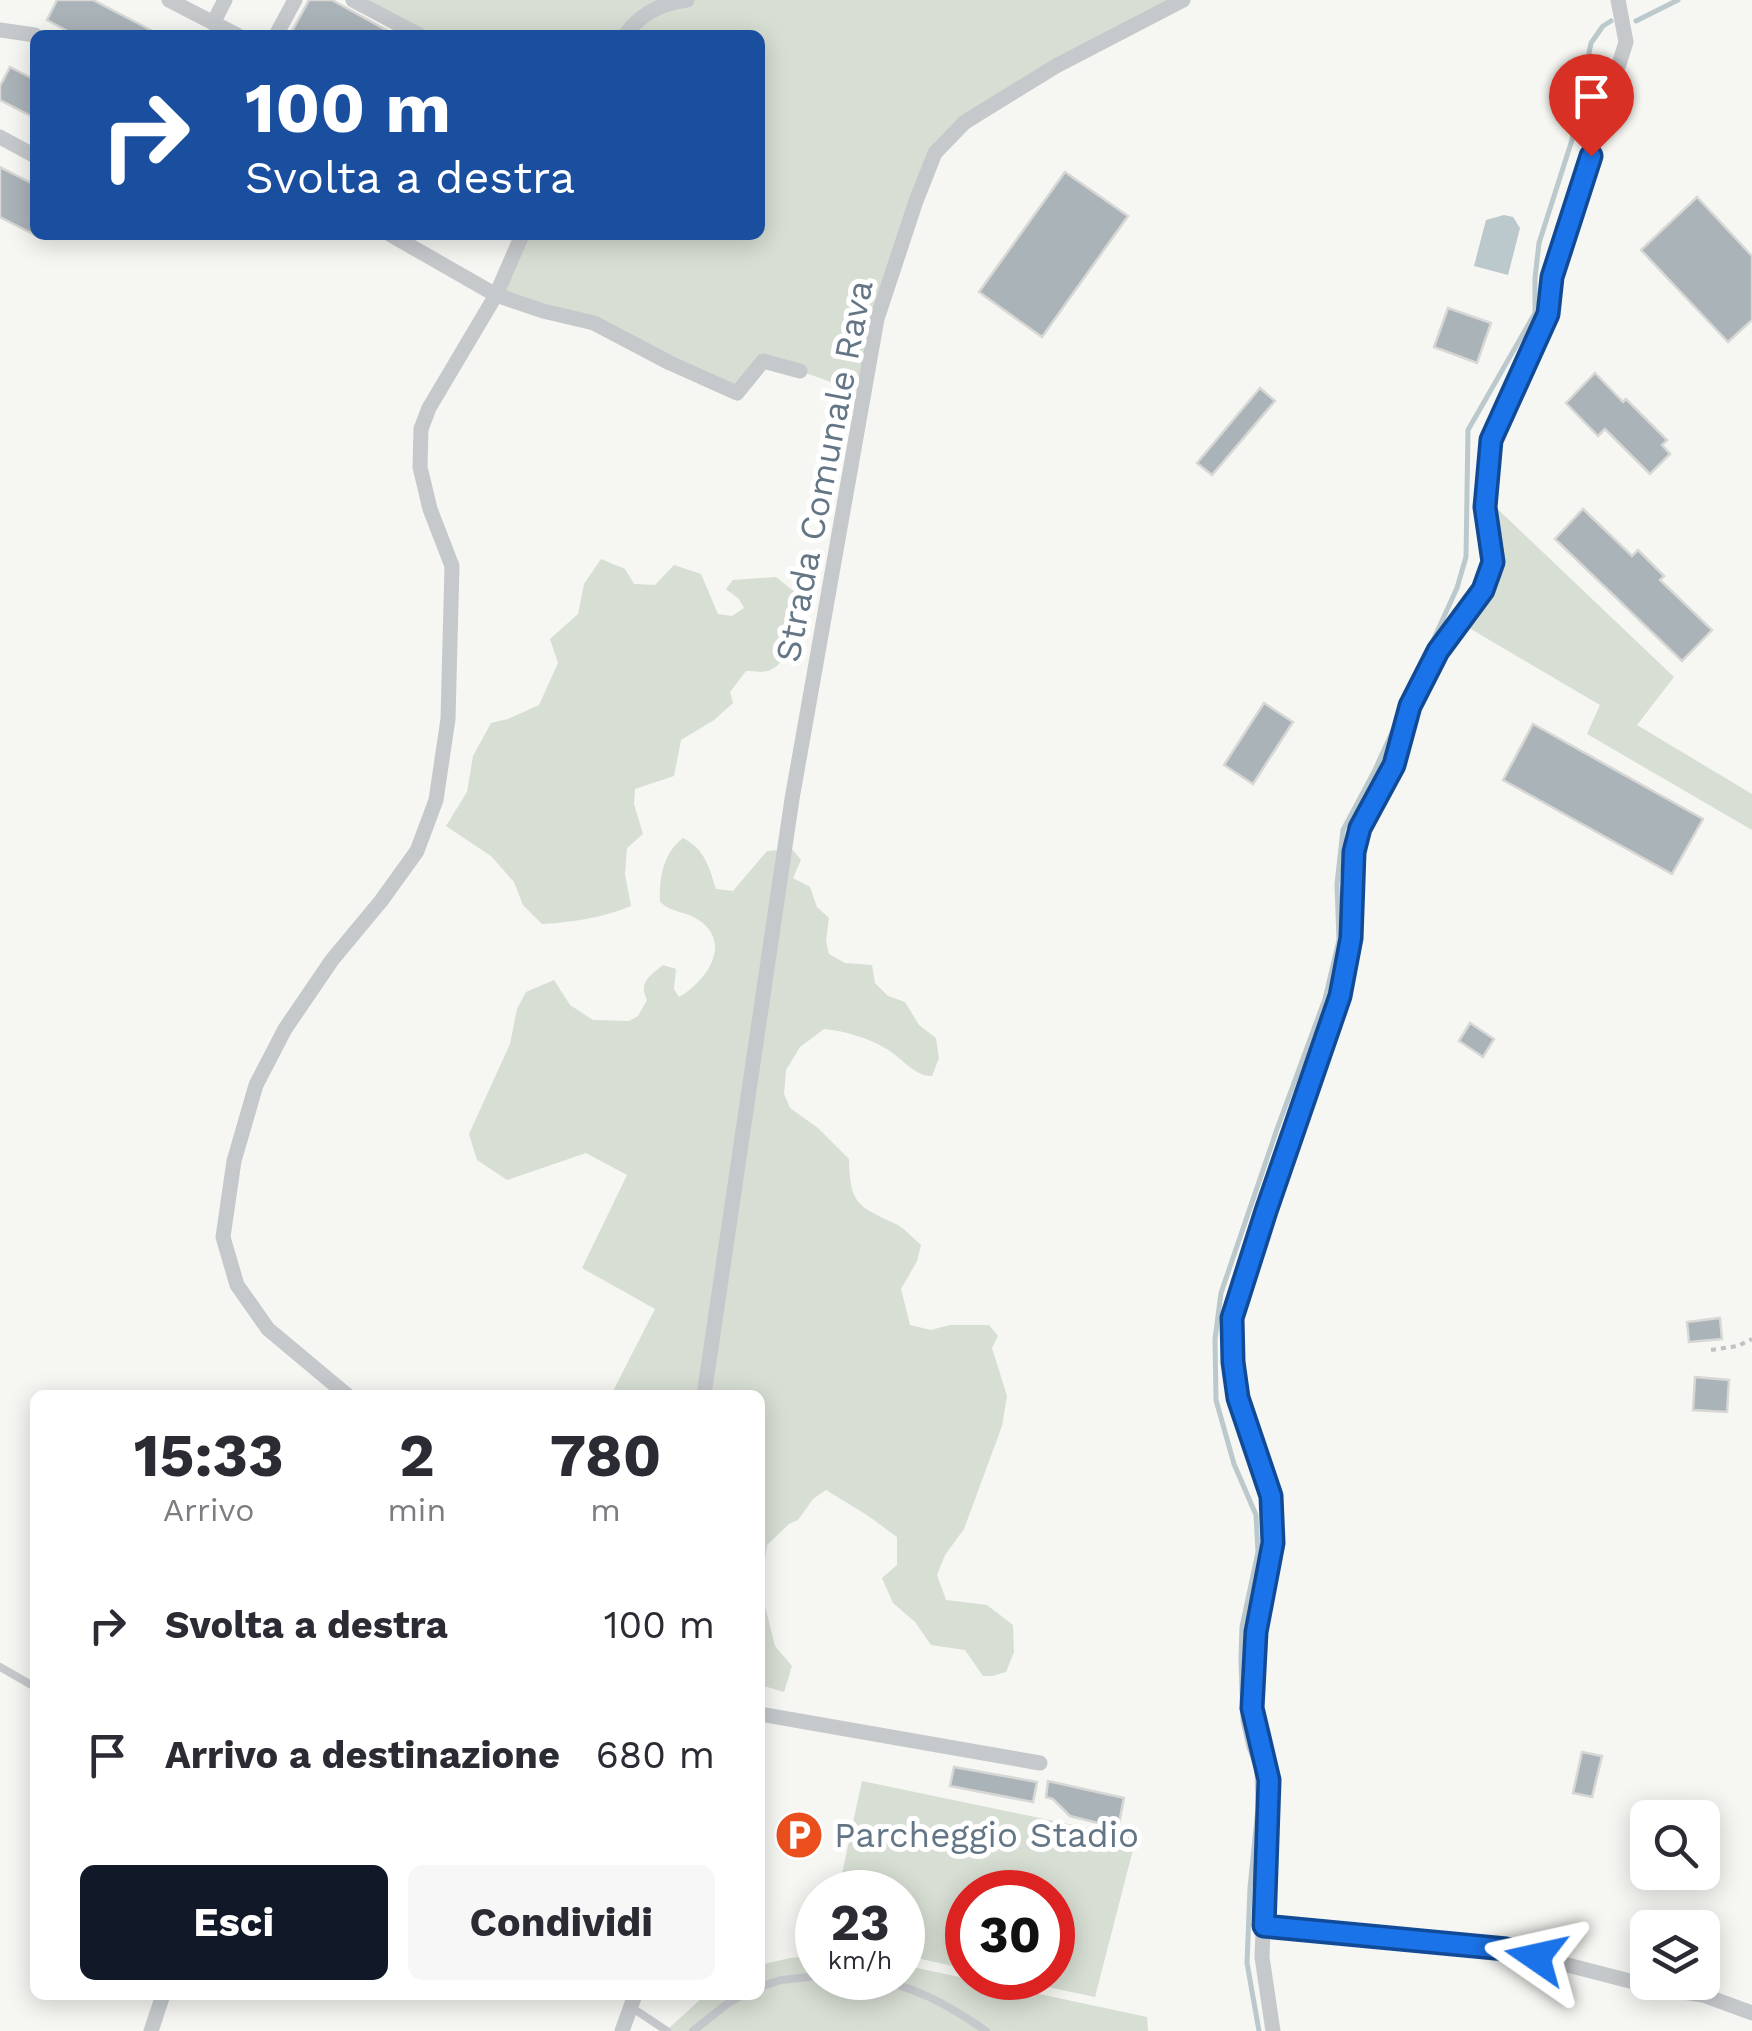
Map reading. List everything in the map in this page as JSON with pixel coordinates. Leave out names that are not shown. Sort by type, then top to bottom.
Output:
[{"type":"street","points":[[169,0],[228,30]]},
{"type":"street","points":[[213,22],[224,0]]},
{"type":"street","points":[[279,30],[294,0]]},
{"type":"street","points":[[629,30],[668,2],[687,0]]},
{"type":"street","name":"Strada Comunale Rava","points":[[705,1390],[792,799],[878,319],[934,153],[965,122],[996,101],[1184,0]]},
{"type":"street","points":[[1273,2031],[1262,1957],[1269,1780],[1252,1708],[1256,1632],[1273,1543],[1271,1496],[1238,1398],[1232,1318],[1340,996],[1351,938],[1354,852],[1360,828],[1394,765],[1410,706],[1438,651],[1483,590],[1493,562],[1485,507],[1491,440],[1548,314],[1552,277],[1626,42],[1618,0]]},
{"type":"street","points":[[364,3],[410,30]]},
{"type":"street","points":[[0,30],[30,34]]},
{"type":"street","points":[[0,137],[30,153]]},
{"type":"street","points":[[400,240],[496,295],[594,323],[737,393],[763,360],[800,370]]},
{"type":"street","points":[[341,1390],[268,1329],[237,1285],[223,1237],[234,1161],[256,1086],[294,1015],[417,851],[436,800],[448,719],[452,566],[430,509],[420,467],[420,429],[496,295],[520,240]]},
{"type":"street","points":[[765,1715],[1040,1763]]},
{"type":"street","points":[[1264,1926],[1506,1949],[1657,1988],[1703,1995],[1752,2013]]},
{"type":"street","points":[[151,2031],[161,2000]]},
{"type":"street","points":[[622,2031],[633,2001]]},
{"type":"lane","points":[[0,1667],[30,1684]]},
{"type":"lane","points":[[765,1985],[795,1978]]},
{"type":"lane","points":[[925,1995],[986,2031]]},
{"type":"lane","points":[[694,2031],[734,2000]]},
{"type":"lane","points":[[633,2001],[667,2031]]},
{"type":"path","points":[[1712,1350],[1738,1346],[1752,1339]]},
{"type":"shaded area","points":[[371,0],[1183,0],[1056,66],[935,153],[877,319],[865,394],[763,361],[737,393],[594,323],[496,295],[520,240],[765,240],[765,30],[409,30],[367,8]]},
{"type":"shaded area","points":[[1513,217],[1520,228],[1508,275],[1474,266],[1486,220]]},
{"type":"shaded area","points":[[1486,498],[1674,677],[1637,725],[1752,794],[1752,830],[1587,734],[1600,705],[1459,622],[1493,562]]},
{"type":"shaded area","points":[[601,559],[625,569],[634,584],[655,585],[674,565],[701,574],[718,614],[732,616],[744,608],[726,589],[733,580],[776,577],[801,597],[793,638],[778,665],[767,671],[746,671],[730,692],[733,703],[681,740],[674,776],[635,789],[634,804],[643,834],[627,848],[625,874],[631,906],[588,919],[542,924],[523,905],[514,882],[491,856],[446,826],[467,792],[473,756],[491,723],[539,705],[558,663],[550,639],[578,614],[584,584]]},
{"type":"shaded area","points":[[683,838],[690,842],[701,853],[716,889],[733,891],[767,851],[792,849],[801,860],[793,878],[810,887],[817,907],[829,918],[829,954],[845,963],[872,965],[875,983],[888,996],[905,1002],[919,1025],[936,1038],[939,1058],[932,1076],[919,1073],[870,1041],[824,1029],[800,1047],[786,1070],[784,1094],[790,1108],[818,1128],[849,1159],[851,1186],[858,1202],[899,1226],[921,1245],[901,1289],[910,1325],[931,1330],[950,1325],[989,1325],[998,1336],[992,1348],[1007,1396],[1002,1426],[964,1529],[945,1555],[937,1575],[946,1600],[987,1605],[1013,1625],[1014,1652],[1006,1672],[983,1676],[965,1650],[931,1645],[915,1622],[893,1603],[882,1578],[897,1565],[897,1537],[826,1490],[767,1545],[765,1560],[765,1390],[614,1390],[655,1309],[582,1268],[627,1175],[586,1153],[507,1180],[477,1160],[469,1134],[510,1044],[517,1009],[526,992],[554,980],[570,1005],[593,1020],[629,1021],[638,1016],[647,1000],[647,980],[663,965],[676,969],[674,989],[679,997],[707,971],[715,950],[708,928],[660,902],[664,867]]},
{"type":"shaded area","points":[[765,1606],[775,1646],[792,1666],[784,1692],[765,1686]]},
{"type":"shaded area","points":[[862,1781],[1136,1838],[1095,1997],[1075,1993],[1075,1870],[945,1870],[945,1964],[925,1960],[925,1870],[843,1870]]},
{"type":"shaded area","points":[[795,1957],[795,2000],[925,2000],[925,1970],[945,1974],[945,2000],[1067,2000],[1147,2017],[1148,2031],[666,2031],[700,2000],[765,2000],[765,1964]]},
{"type":"building","points":[[57,0],[93,0],[150,30],[66,30],[47,20]]},
{"type":"building","points":[[309,0],[332,0],[386,30],[293,30]]},
{"type":"building","points":[[10,67],[30,77],[30,115],[0,100],[0,86]]},
{"type":"building","points":[[0,167],[30,182],[30,232],[0,217]]},
{"type":"building","points":[[1065,172],[1128,216],[1042,337],[979,292]]},
{"type":"building","points":[[1697,197],[1752,256],[1752,320],[1728,342],[1641,250]]},
{"type":"building","points":[[1448,308],[1491,323],[1477,363],[1434,347]]},
{"type":"building","points":[[1595,373],[1667,440],[1662,445],[1670,454],[1650,474],[1605,429],[1598,436],[1566,403]]},
{"type":"building","points":[[1260,388],[1275,401],[1212,475],[1197,463]]},
{"type":"building","points":[[1583,509],[1632,556],[1638,550],[1664,576],[1660,580],[1712,630],[1682,661],[1555,539]]},
{"type":"building","points":[[1264,703],[1293,722],[1253,784],[1224,765]]},
{"type":"building","points":[[1533,724],[1703,819],[1672,874],[1503,780]]},
{"type":"building","points":[[1470,1023],[1494,1039],[1483,1057],[1459,1041]]},
{"type":"building","points":[[1720,1318],[1722,1339],[1689,1342],[1687,1322]]},
{"type":"building","points":[[1695,1377],[1729,1380],[1727,1412],[1693,1410]]},
{"type":"building","points":[[1582,1752],[1602,1756],[1592,1797],[1573,1793]]},
{"type":"building","points":[[954,1767],[1037,1782],[1033,1802],[950,1786]]},
{"type":"building","points":[[1048,1781],[1124,1798],[1118,1828],[1070,1816],[1046,1797]]},
{"type":"waterway","points":[[1636,21],[1678,0]]},
{"type":"waterway","points":[[1416,678],[1457,588],[1466,557],[1468,430],[1535,313],[1539,243],[1572,140],[1591,43],[1611,21]]},
{"type":"waterway","points":[[1259,2031],[1247,1963],[1258,1808],[1257,1769],[1243,1721],[1241,1659],[1242,1627],[1258,1552],[1256,1515],[1234,1464],[1216,1400],[1215,1339],[1221,1293],[1325,999],[1339,940],[1337,884],[1343,830],[1404,706]]},
{"type":"place","name":"Parcheggio Stadio","points":[[799,1835]]},
{"type":"route","points":[[1536,1957],[1506,1949],[1264,1926],[1269,1780],[1252,1708],[1256,1632],[1273,1543],[1271,1496],[1238,1398],[1232,1318],[1340,996],[1351,938],[1354,852],[1360,828],[1394,765],[1410,706],[1438,651],[1483,590],[1493,562],[1485,507],[1491,440],[1548,314],[1552,277],[1591,156]]}]
